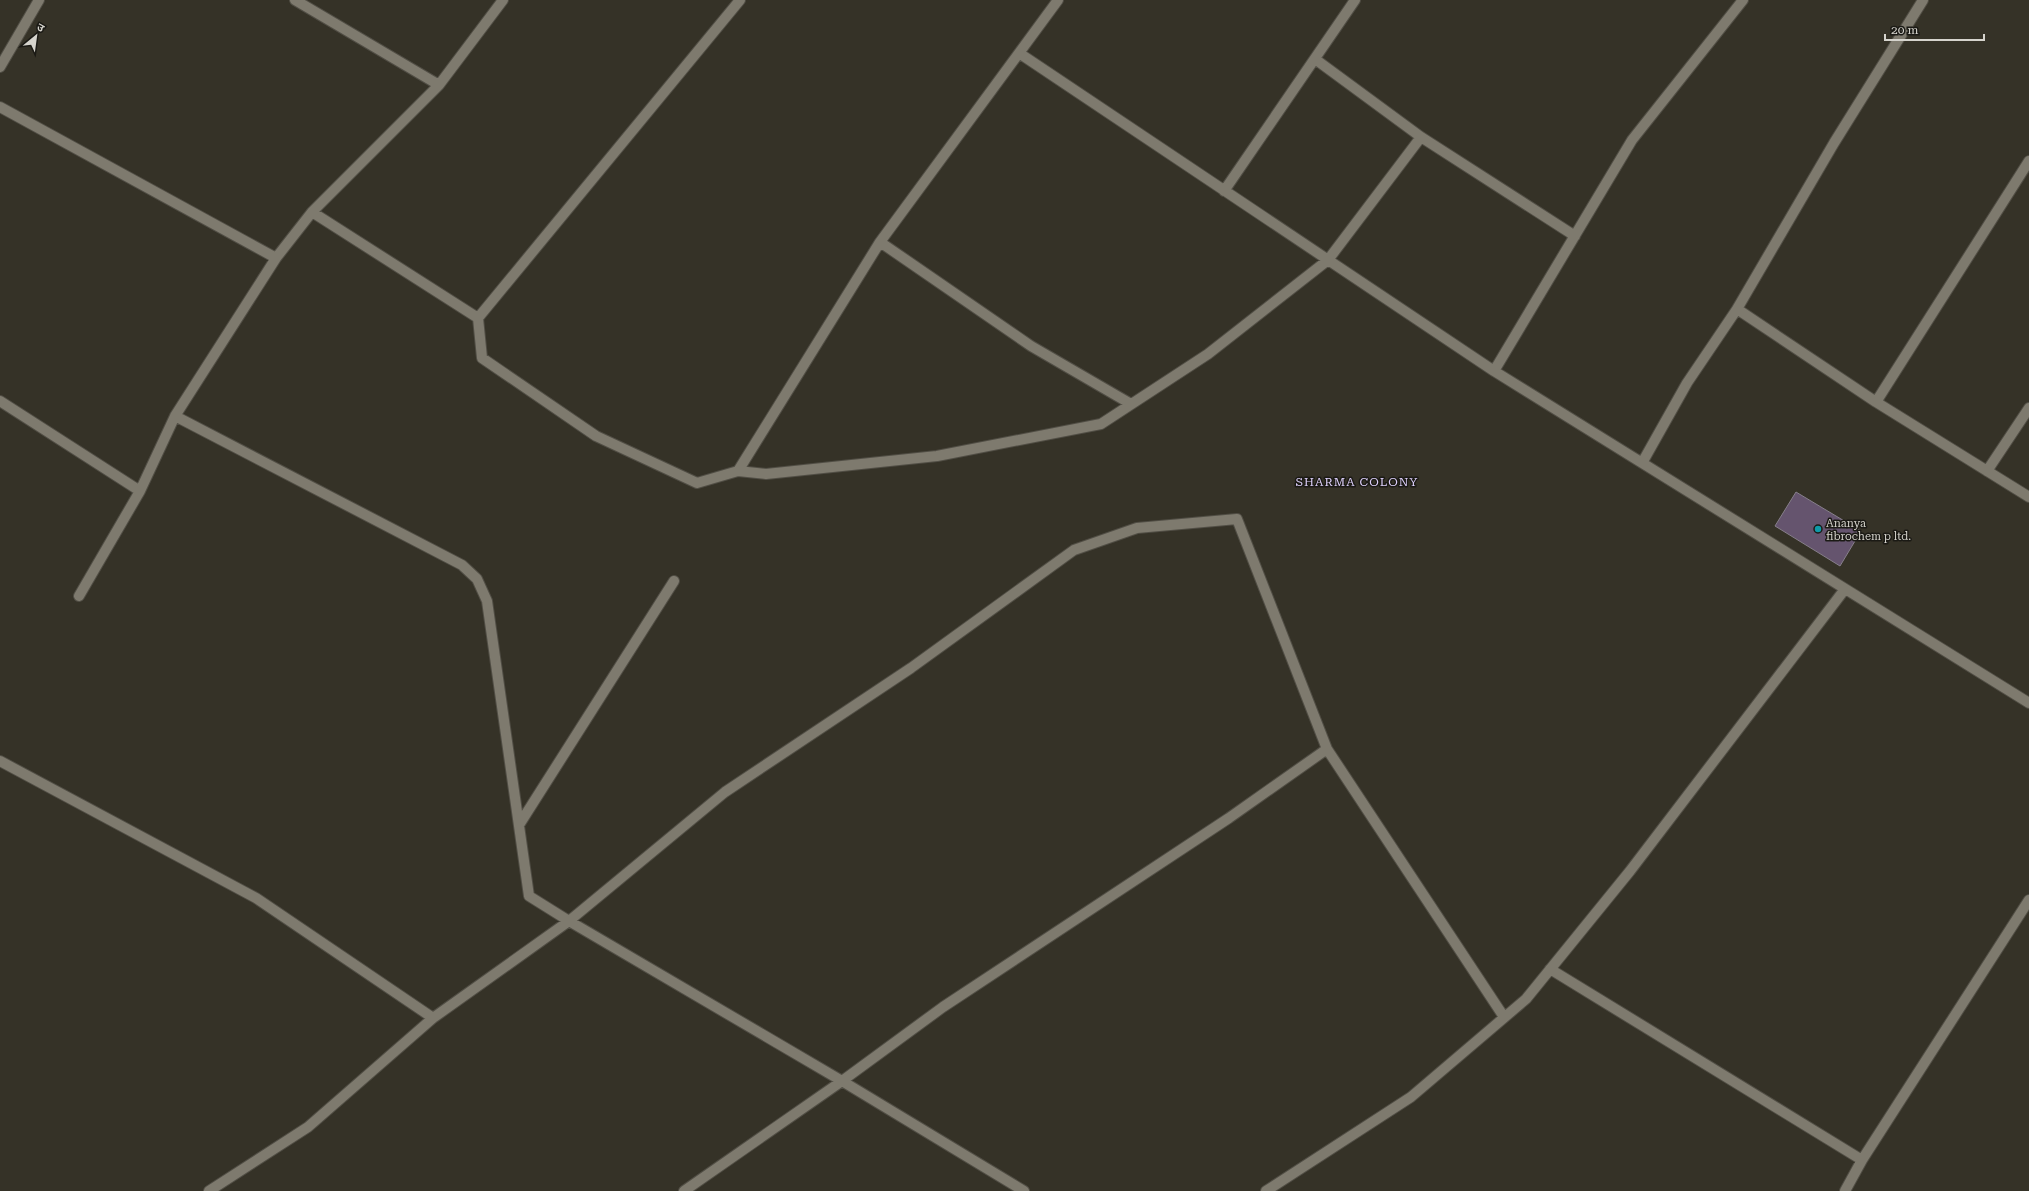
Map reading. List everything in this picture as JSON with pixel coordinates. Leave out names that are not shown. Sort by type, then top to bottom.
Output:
[{"type":"street","points":[[0,67],[39,0]]},
{"type":"street","points":[[295,0],[439,85]]},
{"type":"street","points":[[79,596],[140,491],[175,416],[276,258],[312,212],[439,85],[503,0]]},
{"type":"street","points":[[740,0],[478,318],[482,358],[596,436],[697,483],[738,471],[766,474],[937,456],[1101,424],[1208,354],[1328,260],[1421,138]]},
{"type":"street","points":[[738,471],[880,242],[1058,0]]},
{"type":"street","points":[[1224,191],[1355,0]]},
{"type":"street","points":[[1494,371],[1632,140],[1743,0]]},
{"type":"street","points":[[1642,463],[1687,383],[1737,309],[1834,143],[1923,0]]},
{"type":"street","points":[[1019,53],[1494,371],[2029,704]]},
{"type":"street","points":[[1315,59],[1421,138],[1575,236]]},
{"type":"street","points":[[0,107],[276,258]]},
{"type":"street","points":[[1876,402],[2029,161]]},
{"type":"street","points":[[312,212],[478,318]]},
{"type":"street","points":[[880,242],[1031,346],[1131,404]]},
{"type":"street","points":[[1737,309],[1876,402],[2029,497]]},
{"type":"street","points":[[0,401],[140,491]]},
{"type":"street","points":[[1987,471],[2029,408]]},
{"type":"street","points":[[175,416],[462,565],[477,579],[488,601],[529,896],[842,1081],[1024,1191]]},
{"type":"street","points":[[209,1191],[308,1127],[433,1018],[569,921],[725,792],[912,668],[1074,550],[1137,528],[1237,519],[1327,749],[1504,1018]]},
{"type":"street","points":[[519,825],[674,581]]},
{"type":"street","points":[[1266,1191],[1411,1097],[1526,999],[1630,871],[1845,589]]},
{"type":"street","points":[[684,1191],[842,1081],[943,1007],[1229,818],[1327,749]]},
{"type":"street","points":[[0,761],[256,898],[433,1018]]},
{"type":"street","points":[[1845,1191],[1862,1160],[2029,900]]},
{"type":"street","points":[[1550,969],[1862,1160]]},
{"type":"building","name":"Ananya fibrochem p ltd.","points":[[1796,492],[1861,531],[1840,566],[1775,526]]},
{"type":"place","name":"Ananya fibrochem p ltd.","points":[[1818,529]]},
{"type":"district","name":"SHARMA COLONY","points":[[1357,482]]}]
